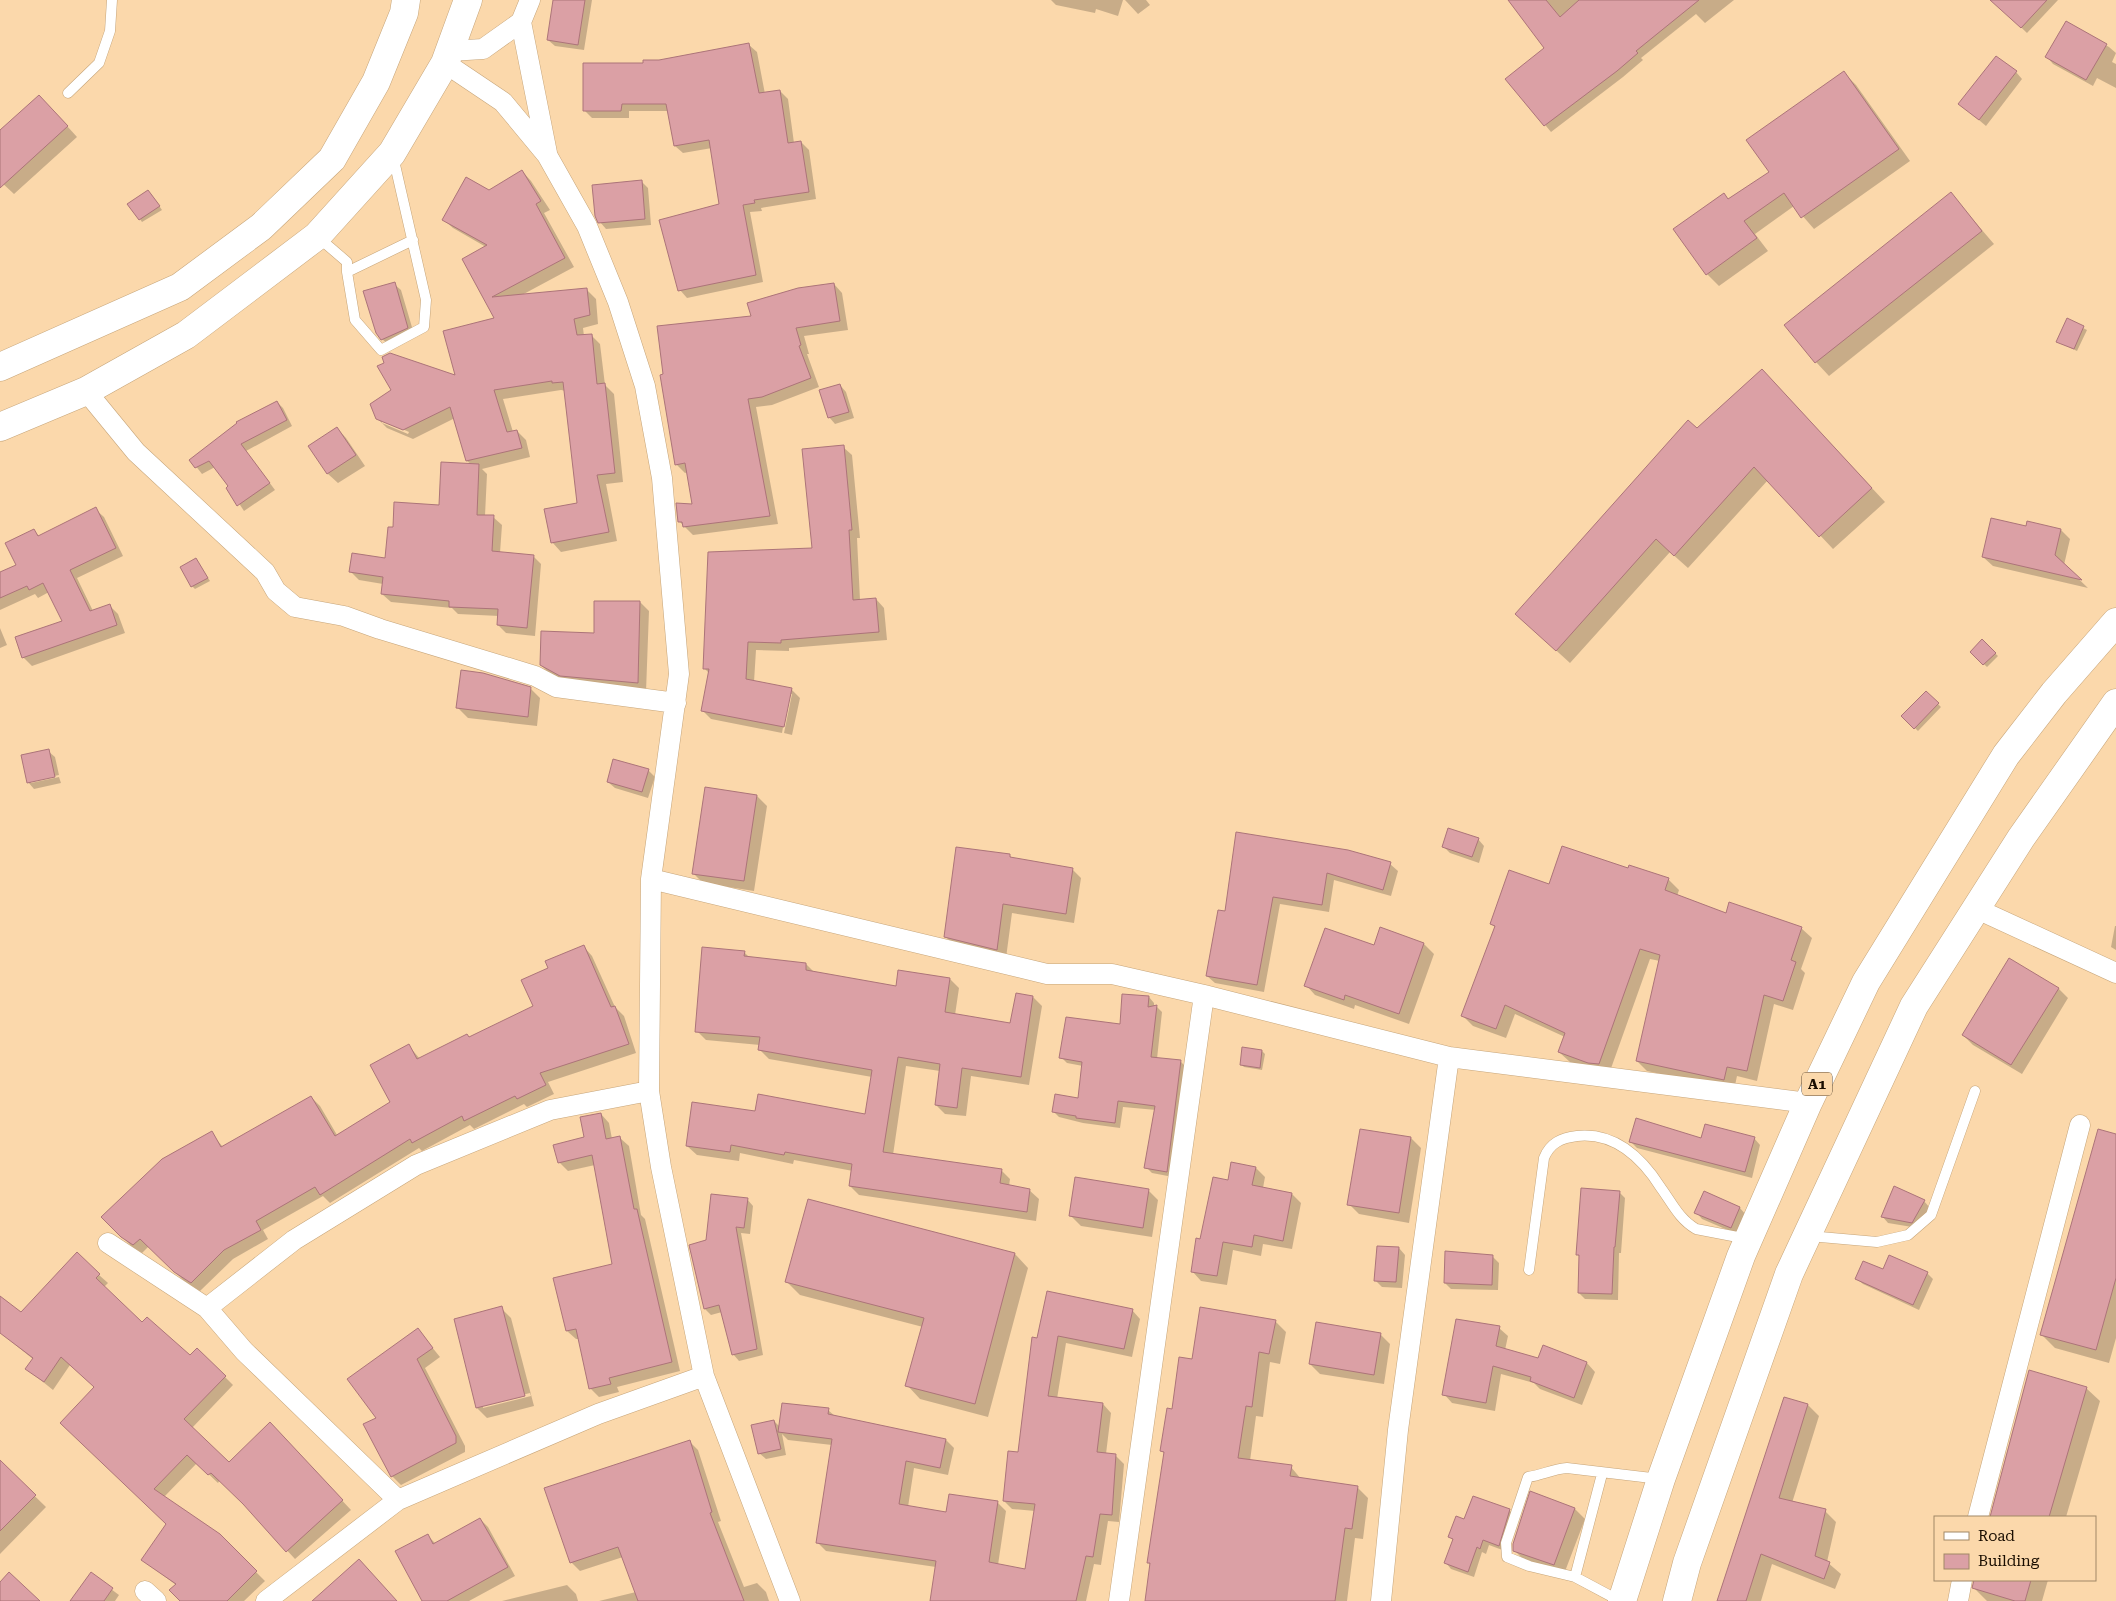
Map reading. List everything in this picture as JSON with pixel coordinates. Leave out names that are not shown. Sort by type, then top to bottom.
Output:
[{"type":"main road","points":[[0,367],[180,286],[261,227],[332,159],[376,82],[404,13],[406,0]]},
{"type":"main road","points":[[0,427],[86,391],[186,335],[317,236],[392,153],[448,57],[468,0]]},
{"type":"main road","name":"A1","points":[[1622,1601],[1661,1479],[1748,1240],[1808,1103],[1866,982],[2006,754],[2054,693],[2116,622]]},
{"type":"main road","points":[[1677,1601],[1687,1563],[1785,1284],[1914,1006],[2021,838],[2112,715]]},
{"type":"street","points":[[448,57],[483,49],[520,22],[530,0]]},
{"type":"street","points":[[520,22],[548,155]]},
{"type":"street","points":[[448,57],[504,102],[548,155],[587,226],[618,302],[645,386],[662,478],[679,674],[652,879],[649,1091],[661,1167],[704,1376],[790,1601]]},
{"type":"street","points":[[86,391],[136,452],[266,572],[276,591],[295,607],[344,616],[535,676],[556,687],[676,703]]},
{"type":"street","points":[[652,879],[1047,974],[1112,974],[1204,995],[1449,1057],[1808,1103]]},
{"type":"street","points":[[1977,909],[2116,973]]},
{"type":"street","points":[[1119,1601],[1204,995]]},
{"type":"street","points":[[1381,1601],[1398,1430],[1449,1057]]},
{"type":"street","points":[[207,1308],[294,1240],[416,1165],[550,1110],[649,1091]]},
{"type":"street","points":[[1978,1516],[2080,1125]]},
{"type":"street","points":[[108,1243],[207,1308],[244,1351],[398,1500]]},
{"type":"street","points":[[266,1601],[398,1500],[598,1414],[704,1376]]},
{"type":"street","points":[[1958,1601],[1962,1581]]},
{"type":"lane","points":[[68,93],[100,63],[110,32],[112,0]]},
{"type":"lane","points":[[317,236],[347,262],[355,320],[381,350],[424,327],[426,300],[392,153]]},
{"type":"lane","points":[[347,272],[413,240]]},
{"type":"lane","points":[[1806,1236],[1876,1242],[1908,1235],[1931,1215],[1975,1091]]},
{"type":"lane","points":[[1528,1270],[1544,1158],[1551,1146],[1572,1137],[1600,1136],[1620,1144],[1652,1175],[1672,1206],[1690,1226],[1696,1229],[1748,1240]]},
{"type":"lane","points":[[1622,1601],[1575,1577],[1530,1566],[1507,1557],[1506,1543],[1528,1476],[1541,1475],[1551,1469],[1566,1468],[1602,1474],[1661,1479]]},
{"type":"lane","points":[[1575,1577],[1602,1474]]},
{"type":"building","points":[[553,0],[585,0],[578,45],[547,40]]},
{"type":"building","points":[[1508,0],[1546,0],[1560,17],[1579,0],[1699,0],[1636,51],[1638,53],[1617,71],[1544,126],[1505,79],[1544,48]]},
{"type":"building","points":[[1990,0],[2047,0],[2021,28]]},
{"type":"building","points":[[2066,21],[2107,44],[2086,80],[2045,57]]},
{"type":"building","points":[[749,43],[759,93],[780,90],[788,143],[801,141],[809,192],[754,200],[755,203],[743,205],[756,275],[678,291],[659,220],[719,204],[709,140],[674,146],[666,104],[622,104],[621,111],[583,111],[583,63],[643,63],[643,60],[659,60]]},
{"type":"building","points":[[1996,56],[2017,71],[1979,120],[1958,104]]},
{"type":"building","points":[[1844,71],[1899,149],[1801,218],[1784,193],[1744,221],[1757,238],[1706,275],[1673,229],[1724,193],[1728,199],[1769,172],[1746,140]]},
{"type":"building","points":[[39,95],[68,126],[0,188],[0,130]]},
{"type":"building","points":[[522,170],[541,201],[536,204],[565,258],[492,297],[587,288],[590,315],[574,319],[577,335],[592,334],[597,384],[605,383],[615,473],[597,475],[609,532],[551,543],[544,509],[577,503],[563,382],[552,383],[552,381],[494,390],[507,432],[517,430],[522,448],[466,461],[450,407],[403,430],[376,419],[370,404],[391,390],[377,366],[384,363],[382,357],[390,353],[455,375],[443,331],[494,318],[462,259],[487,245],[442,220],[466,177],[489,190]]},
{"type":"building","points":[[642,180],[645,219],[598,223],[595,216],[592,185]]},
{"type":"building","points":[[148,190],[160,206],[139,220],[127,204]]},
{"type":"building","points":[[1951,192],[1982,231],[1815,363],[1784,325]]},
{"type":"building","points":[[395,282],[408,328],[381,340],[376,333],[363,291]]},
{"type":"building","points":[[834,283],[840,321],[796,328],[801,345],[799,346],[811,378],[762,397],[748,399],[770,516],[683,527],[682,522],[678,522],[676,503],[692,504],[685,463],[675,465],[660,375],[663,374],[657,326],[751,316],[747,303],[798,288]]},
{"type":"building","points":[[2067,318],[2084,326],[2074,349],[2056,342]]},
{"type":"building","points":[[1762,369],[1872,488],[1819,537],[1754,467],[1674,556],[1656,539],[1556,651],[1515,614],[1688,420],[1697,428]]},
{"type":"building","points":[[840,384],[849,412],[828,418],[819,390]]},
{"type":"building","points":[[277,401],[287,420],[241,444],[270,483],[237,506],[226,488],[228,486],[209,461],[195,468],[189,460],[236,422]]},
{"type":"building","points":[[337,427],[356,455],[327,474],[308,446]]},
{"type":"building","points":[[844,445],[852,530],[849,530],[853,600],[876,598],[879,632],[781,640],[781,643],[748,642],[746,679],[792,688],[784,727],[701,711],[709,669],[703,669],[708,552],[812,548],[802,449]]},
{"type":"building","points":[[441,462],[479,464],[477,515],[494,515],[492,551],[534,555],[527,628],[497,625],[498,609],[449,607],[449,601],[381,594],[383,577],[349,572],[352,553],[385,558],[388,527],[393,527],[394,502],[439,505]]},
{"type":"building","points":[[96,507],[116,548],[70,570],[90,611],[110,604],[117,625],[22,658],[15,637],[62,621],[43,583],[29,590],[27,586],[0,598],[0,572],[16,565],[5,543],[34,529],[38,536]]},
{"type":"building","points":[[1991,518],[2026,526],[2027,521],[2061,529],[2055,555],[2082,580],[1982,557]]},
{"type":"building","points":[[196,558],[208,578],[191,587],[180,567]]},
{"type":"building","points":[[594,601],[640,601],[638,683],[560,676],[540,665],[541,631],[594,633]]},
{"type":"building","points":[[1982,639],[1996,653],[1983,665],[1970,652]]},
{"type":"building","points":[[461,670],[483,673],[531,687],[528,717],[456,708]]},
{"type":"building","points":[[1926,691],[1939,703],[1914,729],[1901,716]]},
{"type":"building","points":[[49,749],[55,777],[27,783],[21,755]]},
{"type":"building","points":[[613,759],[649,769],[642,792],[607,782]]},
{"type":"building","points":[[705,787],[757,795],[744,881],[692,874]]},
{"type":"building","points":[[1448,828],[1479,838],[1472,857],[1442,847]]},
{"type":"building","points":[[1236,832],[1348,850],[1391,862],[1383,890],[1327,873],[1322,905],[1273,897],[1257,985],[1206,976],[1218,910],[1225,911]]},
{"type":"building","points":[[1562,846],[1628,868],[1629,865],[1669,878],[1665,890],[1726,913],[1729,902],[1802,927],[1791,960],[1796,962],[1783,1001],[1764,995],[1747,1071],[1727,1067],[1724,1080],[1636,1061],[1660,955],[1640,949],[1599,1064],[1588,1063],[1558,1052],[1565,1033],[1505,1005],[1496,1029],[1461,1016],[1495,926],[1490,924],[1509,870],[1549,884]]},
{"type":"building","points":[[956,847],[1010,854],[1010,857],[1073,868],[1066,914],[1003,904],[997,950],[944,937]]},
{"type":"building","points":[[1380,927],[1424,943],[1399,1014],[1345,995],[1344,1000],[1304,986],[1325,928],[1374,945]]},
{"type":"building","points":[[584,945],[611,1007],[615,1006],[629,1044],[540,1073],[546,1085],[517,1099],[515,1096],[464,1121],[462,1116],[412,1143],[410,1139],[320,1195],[315,1187],[256,1221],[261,1230],[224,1250],[191,1283],[174,1272],[140,1239],[133,1245],[121,1237],[101,1217],[162,1159],[212,1131],[221,1147],[311,1096],[335,1136],[390,1102],[370,1065],[409,1044],[417,1059],[467,1034],[469,1037],[533,1006],[521,980],[548,968],[545,961]]},
{"type":"building","points":[[702,947],[745,951],[744,956],[806,963],[806,970],[896,986],[898,970],[950,978],[945,1012],[1010,1023],[1016,993],[1033,996],[1021,1077],[962,1068],[957,1108],[935,1105],[940,1064],[898,1057],[883,1152],[1002,1169],[1000,1183],[1030,1189],[1027,1212],[849,1186],[852,1164],[785,1152],[784,1155],[731,1145],[730,1152],[686,1146],[692,1102],[755,1111],[758,1094],[865,1114],[872,1070],[758,1050],[760,1037],[695,1032]]},
{"type":"building","points":[[2009,958],[2059,988],[2011,1065],[1962,1035]]},
{"type":"building","points":[[1122,994],[1149,996],[1148,1007],[1157,1005],[1151,1057],[1181,1060],[1167,1172],[1144,1168],[1155,1106],[1118,1101],[1115,1123],[1076,1118],[1076,1116],[1052,1112],[1055,1094],[1078,1098],[1082,1062],[1059,1058],[1066,1017],[1120,1024]]},
{"type":"building","points":[[1242,1047],[1262,1050],[1260,1068],[1240,1065]]},
{"type":"building","points":[[601,1113],[606,1139],[620,1136],[634,1209],[637,1209],[672,1362],[609,1378],[611,1384],[589,1389],[576,1329],[566,1331],[553,1278],[612,1264],[592,1155],[558,1163],[553,1145],[584,1137],[580,1117]]},
{"type":"building","points":[[1636,1118],[1701,1138],[1705,1124],[1755,1137],[1745,1172],[1629,1142]]},
{"type":"building","points":[[1360,1129],[1411,1137],[1399,1213],[1347,1205]]},
{"type":"building","points":[[2098,1129],[2116,1134],[2116,1278],[2096,1350],[2040,1335]]},
{"type":"building","points":[[1231,1162],[1256,1167],[1252,1185],[1292,1193],[1283,1241],[1254,1235],[1252,1247],[1223,1242],[1217,1276],[1191,1272],[1196,1238],[1200,1239],[1213,1177],[1228,1180]]},
{"type":"building","points":[[1075,1177],[1149,1189],[1143,1228],[1069,1216]]},
{"type":"building","points":[[1894,1186],[1925,1200],[1912,1223],[1881,1217]]},
{"type":"building","points":[[1581,1188],[1620,1191],[1614,1247],[1612,1294],[1578,1293],[1579,1255],[1576,1255]]},
{"type":"building","points":[[1704,1191],[1740,1207],[1731,1228],[1694,1213]]},
{"type":"building","points":[[711,1194],[748,1198],[744,1228],[736,1227],[757,1349],[732,1355],[719,1305],[704,1309],[689,1245],[706,1240]]},
{"type":"building","points":[[808,1199],[1015,1253],[975,1404],[905,1386],[924,1318],[785,1282]]},
{"type":"building","points":[[1377,1246],[1399,1247],[1396,1282],[1374,1281]]},
{"type":"building","points":[[1445,1251],[1493,1255],[1492,1285],[1444,1283]]},
{"type":"building","points":[[77,1252],[100,1274],[96,1278],[142,1322],[147,1317],[190,1355],[197,1348],[226,1376],[184,1419],[229,1462],[270,1422],[343,1500],[286,1552],[243,1504],[211,1473],[208,1475],[187,1455],[154,1489],[220,1534],[257,1571],[227,1601],[180,1601],[169,1590],[176,1584],[141,1560],[166,1524],[60,1423],[94,1387],[61,1357],[44,1382],[25,1369],[33,1358],[0,1333],[0,1296],[21,1312]]},
{"type":"building","points":[[1889,1255],[1928,1272],[1913,1305],[1855,1279],[1863,1261],[1883,1269]]},
{"type":"building","points":[[1047,1291],[1133,1309],[1124,1349],[1058,1336],[1048,1396],[1103,1403],[1097,1452],[1116,1454],[1112,1515],[1100,1514],[1093,1557],[1086,1556],[1076,1601],[930,1601],[936,1561],[816,1543],[832,1439],[778,1432],[782,1403],[829,1408],[828,1414],[946,1439],[940,1468],[906,1461],[899,1504],[946,1512],[949,1494],[998,1501],[989,1562],[1025,1569],[1035,1504],[1003,1501],[1008,1451],[1018,1452],[1032,1337],[1037,1338]]},
{"type":"building","points":[[502,1306],[525,1396],[476,1408],[454,1319]]},
{"type":"building","points":[[1200,1307],[1276,1320],[1269,1354],[1259,1352],[1252,1407],[1246,1406],[1238,1458],[1292,1465],[1290,1476],[1358,1486],[1352,1529],[1345,1528],[1335,1601],[1145,1601],[1150,1563],[1147,1563],[1164,1452],[1160,1451],[1167,1408],[1172,1409],[1179,1357],[1192,1359]]},
{"type":"building","points":[[1456,1319],[1500,1326],[1496,1346],[1538,1358],[1543,1345],[1587,1362],[1574,1398],[1530,1381],[1531,1377],[1493,1366],[1486,1403],[1442,1395]]},
{"type":"building","points":[[1316,1322],[1381,1333],[1374,1375],[1309,1364]]},
{"type":"building","points":[[418,1328],[433,1348],[417,1359],[456,1436],[456,1443],[391,1477],[363,1424],[376,1418],[347,1379]]},
{"type":"building","points":[[2029,1370],[2087,1387],[2049,1516],[1990,1516]]},
{"type":"building","points":[[1784,1397],[1808,1404],[1779,1498],[1826,1509],[1815,1556],[1830,1562],[1824,1579],[1761,1554],[1746,1601],[1717,1601]]},
{"type":"building","points":[[774,1420],[781,1449],[758,1454],[751,1425]]},
{"type":"building","points":[[690,1440],[712,1512],[710,1513],[744,1601],[638,1601],[618,1547],[570,1563],[544,1488]]},
{"type":"building","points":[[0,1460],[36,1495],[0,1531]]},
{"type":"building","points":[[1530,1491],[1575,1508],[1554,1565],[1513,1551],[1513,1544]]},
{"type":"building","points":[[1473,1496],[1510,1509],[1499,1546],[1483,1540],[1480,1549],[1477,1547],[1468,1572],[1444,1563],[1453,1539],[1448,1537],[1456,1516],[1464,1519]]},
{"type":"building","points":[[480,1518],[508,1567],[447,1601],[422,1601],[395,1551],[428,1534],[433,1544]]},
{"type":"building","points":[[359,1559],[397,1601],[312,1601]]},
{"type":"building","points":[[9,1572],[40,1601],[0,1601],[0,1582]]},
{"type":"building","points":[[91,1572],[113,1588],[104,1601],[70,1601]]},
{"type":"building","points":[[1974,1581],[2031,1581],[2025,1601],[2015,1601],[1972,1588]]}]
